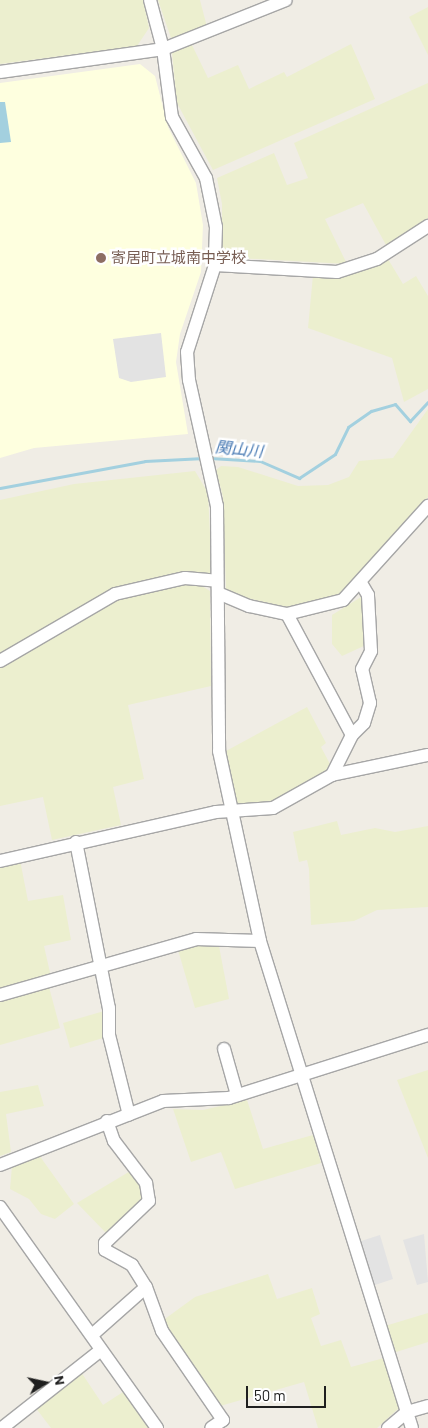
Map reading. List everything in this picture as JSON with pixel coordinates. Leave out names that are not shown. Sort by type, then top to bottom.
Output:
[{"type":"street","points":[[150,0],[163,49],[172,117],[210,193],[216,227],[215,265],[187,352],[204,449],[218,506],[215,723],[230,810],[260,941],[299,1074],[412,1428]]},
{"type":"street","points":[[0,72],[163,49],[286,0]]},
{"type":"street","points":[[215,265],[337,272],[377,259],[428,226]]},
{"type":"street","points":[[0,661],[115,594],[185,578],[218,587],[249,606],[287,614],[343,600],[362,583],[428,506]]},
{"type":"street","points":[[332,775],[352,735],[364,723],[370,703],[362,669],[371,651],[368,595],[362,583]]},
{"type":"street","points":[[287,614],[352,735]]},
{"type":"street","points":[[0,862],[76,842],[230,810],[273,808],[332,775],[428,755]]},
{"type":"street","points":[[76,842],[100,969],[109,1035],[129,1114]]},
{"type":"street","points":[[0,995],[100,969],[196,939],[260,941]]},
{"type":"street","points":[[0,1164],[107,1121],[163,1101],[206,1101],[237,1095],[428,1035]]},
{"type":"street","points":[[224,1049],[237,1095]]},
{"type":"street","points":[[107,1121],[114,1141],[146,1183],[149,1201],[105,1243],[105,1250],[132,1264],[146,1287],[162,1332],[223,1420],[211,1428]]},
{"type":"street","points":[[0,1207],[157,1428]]},
{"type":"street","points":[[92,1335],[146,1287]]},
{"type":"street","points":[[2,1428],[101,1350]]},
{"type":"street","points":[[388,1428],[407,1412],[428,1406]]},
{"type":"shaded area","points":[[0,0],[143,0],[149,28],[137,46],[0,64]]},
{"type":"shaded area","points":[[158,0],[200,0],[207,27],[171,38]]},
{"type":"shaded area","points":[[428,7],[428,55],[409,17]]},
{"type":"shaded area","points":[[191,43],[208,78],[238,65],[249,89],[284,72],[287,77],[351,44],[375,99],[213,170],[177,103],[172,53]]},
{"type":"shaded area","name":"寄居町立城南中学校","points":[[140,64],[155,76],[168,127],[196,183],[203,225],[201,272],[180,334],[176,362],[188,434],[34,448],[0,458],[0,83]]},
{"type":"shaded area","points":[[428,83],[428,218],[386,245],[363,203],[325,219],[347,264],[222,257],[222,204],[217,178],[274,153],[287,185],[308,178],[294,143]]},
{"type":"shaded area","points":[[388,259],[403,284],[416,276],[428,296],[428,389],[404,402],[392,358],[308,328],[313,275]]},
{"type":"shaded area","points":[[161,333],[166,377],[131,382],[119,378],[113,339]]},
{"type":"shaded area","points":[[428,409],[428,497],[339,596],[319,606],[287,607],[233,595],[226,590],[223,497],[216,470],[221,466],[238,467],[298,486],[328,485],[349,477],[359,461],[393,458]]},
{"type":"shaded area","points":[[195,471],[208,493],[212,574],[158,577],[124,585],[0,657],[0,500],[74,484]]},
{"type":"shaded area","points":[[197,583],[210,591],[211,686],[128,705],[144,779],[113,787],[121,825],[52,840],[43,797],[0,806],[0,667],[125,595]]},
{"type":"shaded area","points":[[361,597],[366,645],[342,656],[332,644],[332,615]]},
{"type":"shaded area","points":[[307,707],[326,743],[321,747],[330,764],[325,772],[270,804],[237,804],[226,751]]},
{"type":"shaded area","points":[[337,821],[341,835],[375,828],[395,832],[428,826],[428,907],[377,910],[354,921],[311,925],[309,869],[307,860],[299,862],[293,832]]},
{"type":"shaded area","points":[[20,860],[28,901],[63,895],[71,940],[44,946],[51,977],[0,988],[0,865]]},
{"type":"shaded area","points":[[199,944],[219,946],[229,999],[195,1008],[178,950]]},
{"type":"shaded area","points":[[49,987],[60,1028],[0,1045],[0,999]]},
{"type":"shaded area","points":[[104,1011],[103,1038],[70,1048],[63,1023]]},
{"type":"shaded area","points":[[428,1070],[428,1158],[397,1080]]},
{"type":"shaded area","points":[[38,1085],[44,1106],[6,1114],[11,1152],[0,1156],[0,1092]]},
{"type":"shaded area","points":[[247,1100],[263,1149],[313,1135],[321,1163],[235,1189],[221,1152],[191,1162],[173,1109],[203,1110]]},
{"type":"shaded area","points":[[39,1155],[74,1204],[55,1219],[41,1214],[29,1199],[10,1189],[12,1166]]},
{"type":"shaded area","points":[[132,1170],[143,1185],[144,1201],[107,1234],[77,1203]]},
{"type":"shaded area","points":[[424,1234],[428,1282],[417,1285],[403,1240]]},
{"type":"shaded area","points":[[380,1235],[393,1279],[372,1286],[358,1242]]},
{"type":"shaded area","points":[[268,1274],[277,1299],[312,1288],[320,1314],[311,1318],[321,1346],[341,1340],[351,1367],[384,1358],[399,1408],[377,1428],[318,1428],[304,1382],[220,1406],[162,1321],[195,1297]]},
{"type":"shaded area","points":[[428,1313],[428,1342],[393,1353],[385,1326]]},
{"type":"shaded area","points":[[81,1372],[103,1405],[123,1392],[150,1428],[51,1428],[35,1407]]},
{"type":"water","points":[[0,102],[5,102],[11,142],[0,143]]},
{"type":"waterway","name":"関山川","points":[[210,458],[260,461],[299,478],[335,454],[348,427],[371,411],[395,404],[410,421],[428,402]]},
{"type":"waterway","name":"関山川","points":[[0,488],[145,461],[204,458]]},
{"type":"place","name":"寄居町立城南中学校","points":[[101,258]]}]
